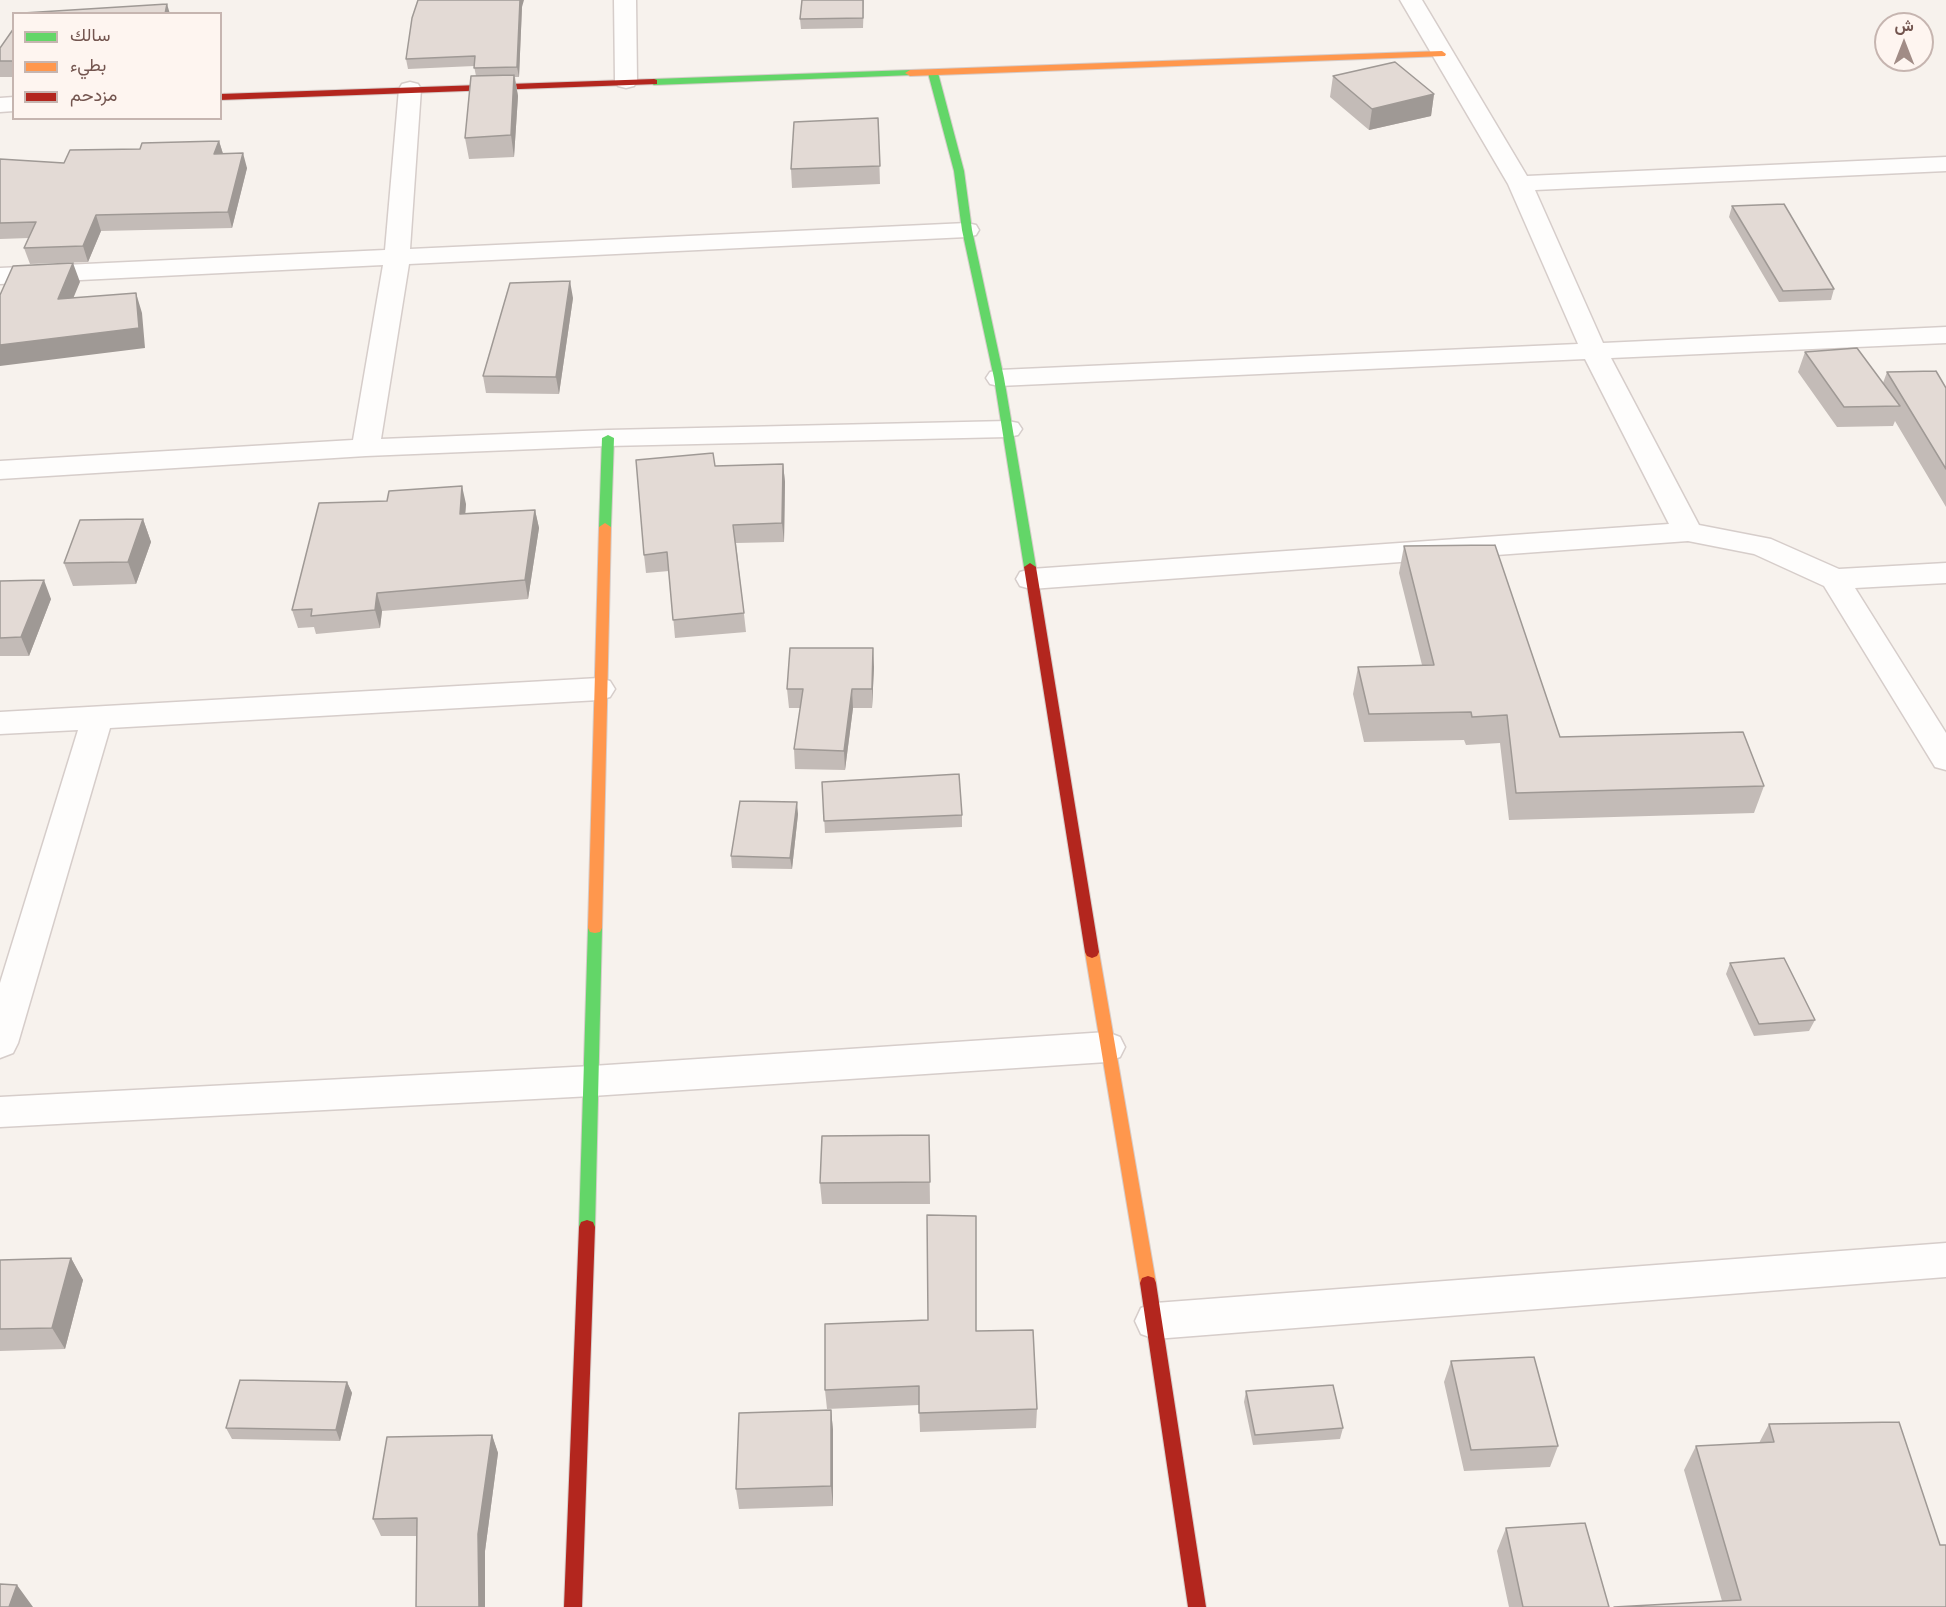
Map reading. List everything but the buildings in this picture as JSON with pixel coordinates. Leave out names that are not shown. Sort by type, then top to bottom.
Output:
[{"type":"street","points":[[625,0],[626,81]]},
{"type":"street","points":[[1411,0],[1520,184],[1594,351],[1688,532]]},
{"type":"street","points":[[222,96],[1442,54]]},
{"type":"street","points":[[933,73],[959,171],[967,230],[1008,429],[1107,1047],[1155,1320],[1197,1607]]},
{"type":"street","points":[[366,448],[397,258],[410,89]]},
{"type":"street","points":[[1520,184],[1946,164]]},
{"type":"street","points":[[0,276],[967,230]]},
{"type":"street","points":[[999,378],[1946,335]]},
{"type":"street","points":[[0,470],[366,448],[608,438],[1008,429]]},
{"type":"street","points":[[573,1607],[592,1081],[599,689],[608,438]]},
{"type":"street","points":[[1031,579],[1688,532],[1761,546],[1835,579],[1946,573]]},
{"type":"street","points":[[1835,579],[1946,759]]},
{"type":"street","points":[[0,723],[599,689]]},
{"type":"street","points":[[0,1044],[97,718]]},
{"type":"street","points":[[0,1112],[592,1081],[1107,1047]]},
{"type":"street","points":[[1155,1320],[1946,1260]]},
{"type":"traffic: fast","points":[[654,82],[910,73]]},
{"type":"traffic: fast","points":[[933,73],[959,171],[967,230],[999,378],[1030,567]]},
{"type":"traffic: fast","points":[[605,527],[608,438]]},
{"type":"traffic: fast","points":[[587,1227],[595,928]]},
{"type":"traffic: slow","points":[[910,73],[1442,54]]},
{"type":"traffic: slow","points":[[595,928],[605,527]]},
{"type":"traffic: slow","points":[[1092,952],[1148,1283]]},
{"type":"traffic: jam","points":[[222,97],[654,82]]},
{"type":"traffic: jam","points":[[1030,567],[1092,952]]},
{"type":"traffic: jam","points":[[573,1607],[587,1227]]},
{"type":"traffic: jam","points":[[1148,1283],[1197,1607]]}]
